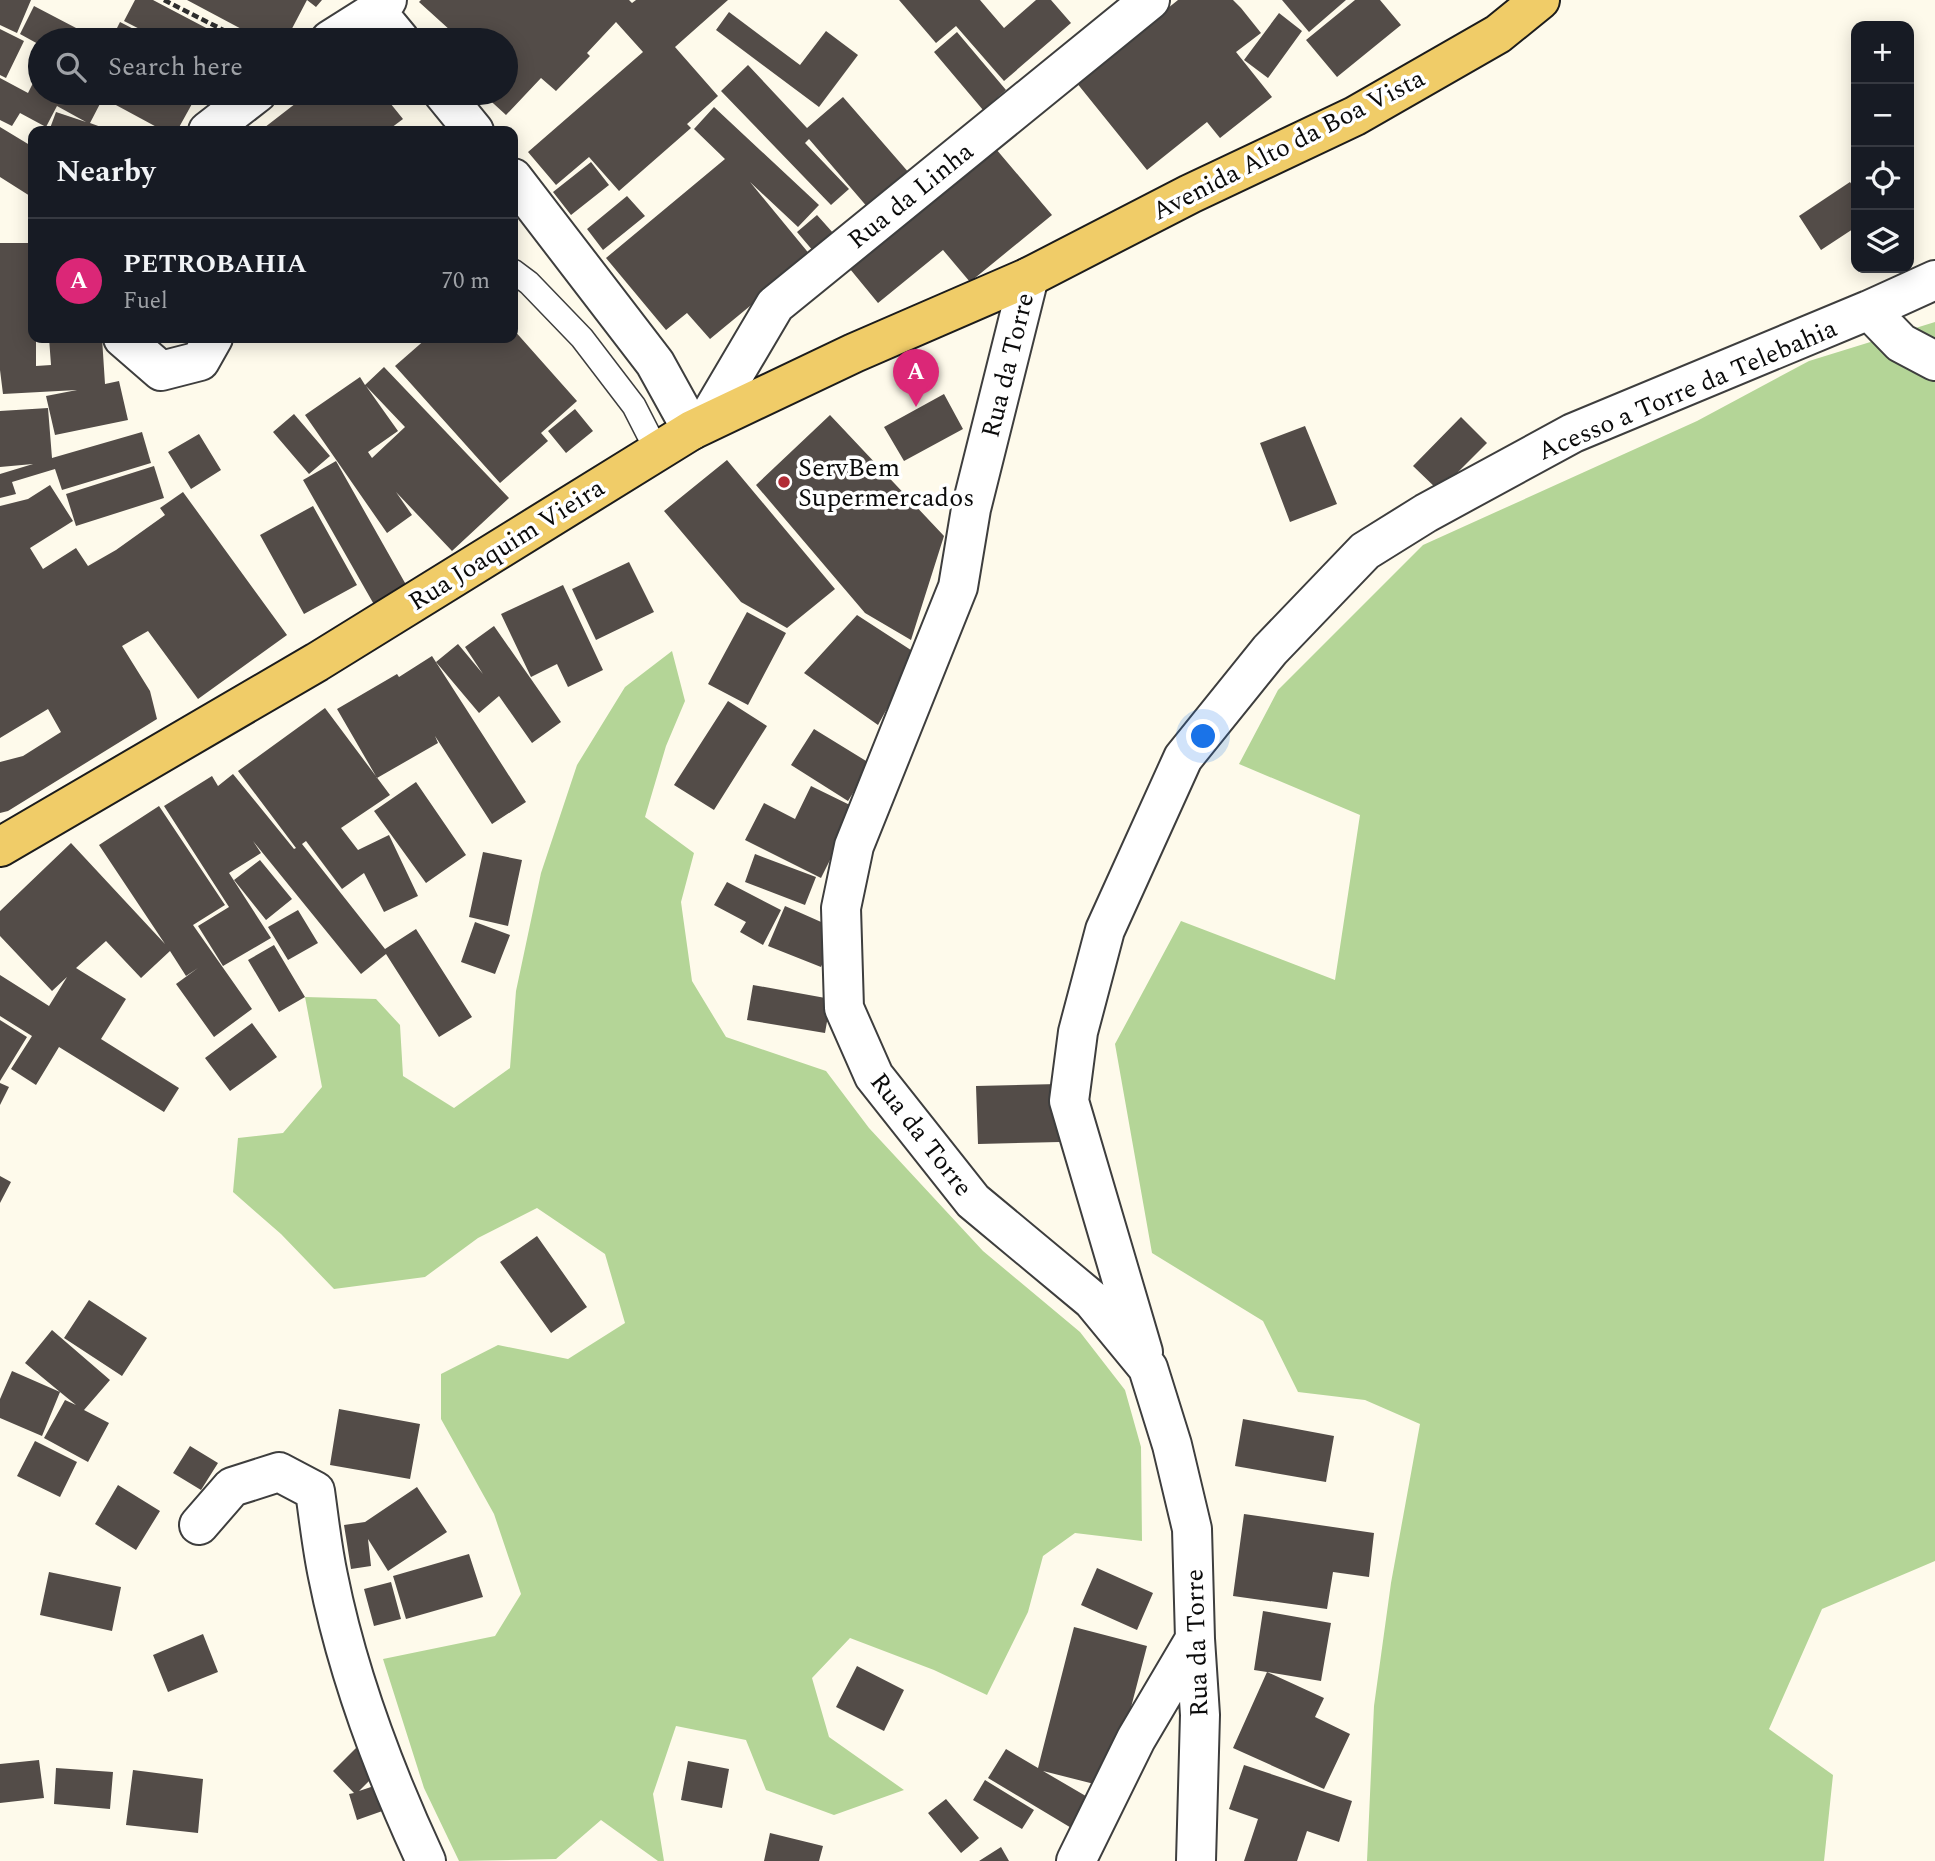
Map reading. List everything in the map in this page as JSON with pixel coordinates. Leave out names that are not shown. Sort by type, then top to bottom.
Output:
[{"type":"main road","name":"Avenida Alto da Boa Vista","points":[[1030,276],[1190,194],[1354,116],[1498,34],[1540,0]]},
{"type":"main road","name":"Rua Joaquim Vieira","points":[[0,847],[317,662],[699,426],[854,353],[1030,276]]},
{"type":"street","name":"Rua da Linha","points":[[699,426],[775,305],[1150,0]]},
{"type":"street","points":[[347,28],[381,5],[393,28]]},
{"type":"street","points":[[214,126],[242,105]]},
{"type":"street","points":[[453,105],[470,126]]},
{"type":"street","points":[[518,185],[655,363],[699,426]]},
{"type":"street","name":"Rua da Torre","points":[[1030,276],[971,509],[958,587],[854,846],[841,908],[844,1008],[874,1076],[972,1201],[1091,1300],[1148,1368],[1172,1445],[1192,1529],[1200,1715],[1196,1861]]},
{"type":"street","name":"Acesso a Torre da Telebahia","points":[[1148,1368],[1069,1101],[1078,1032],[1105,930],[1183,758],[1270,650],[1365,551],[1426,513],[1573,433],[1935,280]]},
{"type":"street","points":[[1869,310],[1901,343],[1935,361]]},
{"type":"street","points":[[130,343],[161,371],[200,361],[210,343]]},
{"type":"street","points":[[198,1525],[232,1487],[279,1472],[314,1491],[328,1577],[354,1678],[407,1821],[426,1861]]},
{"type":"street","points":[[1076,1861],[1136,1739],[1195,1639]]},
{"type":"lane","points":[[518,274],[529,282],[582,338],[634,406],[657,451]]},
{"type":"path","points":[[164,0],[219,28]]},
{"type":"green space","points":[[1935,322],[1935,1561],[1822,1609],[1769,1729],[1833,1775],[1824,1861],[1367,1861],[1374,1706],[1391,1583],[1420,1424],[1365,1400],[1298,1392],[1263,1321],[1152,1253],[1115,1044],[1181,921],[1335,980],[1360,815],[1239,764],[1278,690],[1423,545],[1697,421],[1809,361]]},
{"type":"green space","points":[[672,651],[685,701],[666,746],[645,817],[694,853],[681,902],[692,981],[726,1037],[826,1071],[869,1128],[983,1251],[1080,1332],[1125,1390],[1141,1447],[1142,1541],[1075,1533],[1043,1556],[1028,1612],[987,1695],[934,1670],[850,1638],[812,1678],[829,1737],[904,1790],[834,1815],[766,1790],[746,1740],[676,1726],[653,1794],[664,1861],[658,1861],[601,1820],[556,1859],[459,1861],[424,1788],[383,1659],[495,1636],[521,1594],[494,1514],[441,1419],[441,1374],[498,1345],[568,1359],[625,1323],[605,1254],[537,1208],[478,1238],[425,1277],[334,1289],[281,1234],[233,1192],[238,1138],[283,1133],[322,1087],[305,997],[376,999],[400,1025],[403,1076],[454,1108],[510,1068],[516,991],[541,873],[577,765],[625,687]]},
{"type":"building","points":[[0,0],[31,0],[17,33],[0,25]]},
{"type":"building","points":[[135,0],[153,0],[206,28],[138,28],[124,21]]},
{"type":"building","points":[[187,0],[307,0],[292,28],[240,28]]},
{"type":"building","points":[[307,0],[322,0],[316,7]]},
{"type":"building","points":[[629,0],[632,3],[636,0],[728,0],[675,47],[718,96],[687,124],[691,128],[619,191],[589,157],[556,185],[528,152],[643,52],[616,22],[587,53],[590,56],[556,91],[541,78],[518,102],[518,28],[448,28],[419,2]]},
{"type":"building","points":[[899,0],[980,0],[1004,28],[1036,0],[1051,0],[1071,23],[1004,81],[956,26],[936,43]]},
{"type":"building","points":[[1178,0],[1233,0],[1241,8],[1261,33],[1236,52],[1272,97],[1220,138],[1207,122],[1147,170],[1076,82]]},
{"type":"building","points":[[1282,0],[1346,0],[1309,32]]},
{"type":"building","points":[[1355,0],[1380,0],[1401,25],[1337,77],[1306,40]]},
{"type":"building","points":[[34,6],[76,28],[28,28],[28,38],[20,34]]},
{"type":"building","points":[[729,12],[800,65],[826,31],[858,55],[819,107],[716,30]]},
{"type":"building","points":[[1279,13],[1302,31],[1268,78],[1244,60]]},
{"type":"building","points":[[120,22],[132,28],[117,28]]},
{"type":"building","points":[[0,29],[24,41],[6,78],[0,75]]},
{"type":"building","points":[[957,32],[1006,90],[983,110],[934,52]]},
{"type":"building","points":[[748,65],[807,128],[843,97],[910,174],[869,209],[809,139],[805,143],[849,189],[831,205],[721,91]]},
{"type":"building","points":[[0,78],[28,93],[28,105],[99,105],[90,123],[98,126],[51,126],[56,112],[86,122],[57,106],[47,126],[20,113],[12,126],[0,120]]},
{"type":"building","points":[[116,105],[191,105],[180,126],[155,126]]},
{"type":"building","points":[[294,105],[392,105],[403,119],[394,126],[266,126]]},
{"type":"building","points":[[495,105],[515,105],[506,115]]},
{"type":"building","points":[[714,107],[819,205],[798,227],[750,182],[811,256],[710,339],[687,313],[666,330],[606,258],[725,159],[694,129]]},
{"type":"building","points":[[0,127],[28,144],[28,195],[0,177]]},
{"type":"building","points":[[996,149],[1052,215],[970,282],[943,250],[878,303],[850,269]]},
{"type":"building","points":[[591,162],[609,185],[571,215],[553,192]]},
{"type":"building","points":[[1851,184],[1851,230],[1821,250],[1799,216]]},
{"type":"building","points":[[627,196],[645,216],[603,250],[587,229]]},
{"type":"building","points":[[817,215],[834,234],[814,252],[797,232]]},
{"type":"building","points":[[0,243],[28,243],[28,343],[36,343],[36,366],[51,365],[49,343],[102,343],[105,384],[119,381],[128,420],[55,435],[46,396],[77,390],[3,394],[0,370]]},
{"type":"building","points":[[518,335],[577,401],[541,433],[548,441],[500,483],[395,366],[421,343],[518,343]]},
{"type":"building","points":[[384,367],[509,498],[452,551],[396,492],[412,515],[387,533],[305,415],[360,377],[365,385]],"holes":[[[366,386],[405,427],[372,458],[368,452],[398,431]]]},
{"type":"building","points":[[944,394],[963,429],[904,461],[884,427]]},
{"type":"building","points":[[48,408],[52,458],[142,432],[151,463],[62,490],[55,469],[12,482],[16,494],[0,498],[0,474],[33,464],[0,467],[0,411]]},
{"type":"building","points":[[575,409],[593,431],[566,453],[548,431]]},
{"type":"building","points":[[294,414],[330,456],[309,474],[273,432]]},
{"type":"building","points":[[830,415],[944,536],[911,640],[865,613],[756,485]]},
{"type":"building","points":[[1461,417],[1487,443],[1439,491],[1413,466]]},
{"type":"building","points":[[1305,426],[1337,504],[1290,522],[1260,443]]},
{"type":"building","points":[[199,434],[221,470],[191,489],[168,452]]},
{"type":"building","points":[[727,460],[835,589],[787,628],[741,602],[664,511]]},
{"type":"building","points":[[336,461],[409,590],[376,608],[303,480]]},
{"type":"building","points":[[154,466],[164,498],[76,526],[66,494]]},
{"type":"building","points":[[50,485],[73,521],[30,548],[43,569],[76,548],[88,566],[116,550],[165,515],[160,508],[183,492],[287,635],[198,699],[148,631],[122,646],[150,691],[157,719],[8,811],[0,813],[0,762],[23,756],[61,732],[48,709],[0,738],[0,506],[28,499]]},
{"type":"building","points":[[313,506],[357,585],[304,614],[260,535]]},
{"type":"building","points":[[629,562],[654,612],[596,640],[572,589]]},
{"type":"building","points":[[563,585],[603,670],[568,687],[557,664],[531,677],[501,614]]},
{"type":"building","points":[[747,612],[786,633],[748,705],[708,684]]},
{"type":"building","points":[[857,615],[917,654],[878,725],[804,673]]},
{"type":"building","points":[[494,626],[561,722],[532,743],[499,696],[479,713],[436,662],[458,644],[483,674],[465,647]]},
{"type":"building","points":[[432,656],[526,802],[492,824],[435,736],[438,743],[377,778],[337,709],[397,674],[399,677]]},
{"type":"building","points":[[728,701],[767,726],[714,810],[674,785]]},
{"type":"building","points":[[325,708],[390,795],[341,828],[358,850],[389,835],[418,896],[384,912],[364,873],[342,889],[306,841],[302,844],[385,949],[416,929],[472,1017],[439,1037],[386,954],[361,974],[253,841],[261,853],[229,873],[271,938],[223,966],[198,926],[229,907],[164,806],[212,776],[218,786],[233,774],[294,849],[296,848],[238,771]]},
{"type":"building","points":[[814,729],[871,764],[848,801],[791,765]]},
{"type":"building","points":[[416,782],[466,855],[426,883],[374,811]]},
{"type":"building","points":[[811,786],[856,808],[821,878],[745,840],[764,803],[795,819]]},
{"type":"building","points":[[159,806],[225,905],[193,925],[252,1009],[214,1037],[176,984],[198,968],[186,976],[170,951],[141,978],[106,941],[76,968],[126,999],[101,1039],[179,1088],[164,1112],[59,1047],[36,1085],[11,1069],[32,1036],[0,1016],[0,975],[49,1006],[67,977],[52,991],[0,936],[0,911],[71,843],[165,944],[99,845]]},
{"type":"building","points":[[483,852],[522,860],[508,926],[469,917]]},
{"type":"building","points":[[755,854],[816,877],[805,905],[745,882]]},
{"type":"building","points":[[260,860],[292,899],[266,920],[234,880]]},
{"type":"building","points":[[727,882],[781,910],[763,945],[740,932],[746,922],[714,905]]},
{"type":"building","points":[[785,906],[837,929],[821,967],[768,946]]},
{"type":"building","points":[[298,910],[318,943],[288,960],[268,927]]},
{"type":"building","points":[[475,922],[510,935],[495,974],[461,962]]},
{"type":"building","points":[[274,945],[305,997],[279,1012],[248,960]]},
{"type":"building","points":[[753,985],[831,999],[825,1033],[747,1020]]},
{"type":"building","points":[[0,1020],[27,1037],[0,1081]]},
{"type":"building","points":[[252,1023],[277,1057],[230,1091],[205,1058]]},
{"type":"building","points":[[0,1083],[9,1087],[0,1105]]},
{"type":"building","points":[[1058,1084],[1060,1142],[978,1144],[976,1086]]},
{"type":"building","points":[[0,1176],[11,1182],[0,1203]]},
{"type":"building","points":[[537,1236],[587,1307],[551,1333],[500,1262]]},
{"type":"building","points":[[89,1300],[147,1338],[122,1376],[64,1338]]},
{"type":"building","points":[[52,1330],[110,1380],[84,1410],[109,1423],[88,1462],[44,1438],[65,1400],[76,1405],[25,1363]]},
{"type":"building","points":[[12,1371],[60,1392],[42,1436],[0,1418],[0,1399]]},
{"type":"building","points":[[339,1409],[420,1424],[410,1479],[330,1465]]},
{"type":"building","points":[[1243,1419],[1334,1436],[1326,1482],[1235,1466]]},
{"type":"building","points":[[35,1441],[77,1462],[60,1497],[17,1476]]},
{"type":"building","points":[[190,1446],[218,1463],[201,1490],[173,1473]]},
{"type":"building","points":[[118,1485],[160,1511],[136,1550],[95,1524]]},
{"type":"building","points":[[417,1487],[447,1532],[388,1571],[368,1539],[371,1566],[351,1569],[344,1525],[365,1522]]},
{"type":"building","points":[[1244,1514],[1374,1533],[1369,1577],[1333,1572],[1327,1609],[1233,1596]]},
{"type":"building","points":[[469,1554],[483,1597],[406,1619],[393,1576]]},
{"type":"building","points":[[1097,1568],[1153,1593],[1137,1630],[1081,1605]]},
{"type":"building","points":[[49,1572],[121,1587],[112,1631],[40,1615]]},
{"type":"building","points":[[391,1582],[401,1619],[374,1626],[364,1589]]},
{"type":"building","points":[[1263,1611],[1331,1623],[1321,1681],[1254,1670]]},
{"type":"building","points":[[1074,1627],[1147,1646],[1110,1788],[1043,1771],[1096,1802],[1078,1832],[988,1778],[1006,1749],[1038,1768]]},
{"type":"building","points":[[203,1634],[218,1672],[168,1692],[153,1655]]},
{"type":"building","points":[[857,1666],[904,1690],[884,1731],[836,1707]]},
{"type":"building","points":[[1267,1672],[1324,1698],[1315,1717],[1350,1734],[1324,1789],[1233,1748]]},
{"type":"building","points":[[356,1748],[379,1771],[359,1791],[380,1784],[388,1809],[357,1820],[349,1794],[354,1793],[333,1771]]},
{"type":"building","points":[[39,1760],[44,1798],[0,1803],[0,1764]]},
{"type":"building","points":[[688,1761],[729,1769],[722,1808],[681,1800]]},
{"type":"building","points":[[1244,1765],[1352,1801],[1339,1842],[1307,1831],[1297,1861],[1244,1861],[1258,1819],[1229,1809]]},
{"type":"building","points":[[56,1768],[113,1772],[110,1809],[54,1804]]},
{"type":"building","points":[[133,1770],[203,1779],[198,1833],[126,1825]]},
{"type":"building","points":[[985,1780],[1034,1810],[1022,1829],[973,1800]]},
{"type":"building","points":[[946,1799],[979,1838],[961,1853],[928,1813]]},
{"type":"building","points":[[770,1833],[823,1846],[819,1861],[764,1861]]},
{"type":"building","points":[[1001,1847],[1009,1861],[979,1861]]},
{"type":"place","name":"PETROBAHIA","points":[[916,407]]},
{"type":"place","name":"ServBem Supermercados","points":[[784,482]]}]
